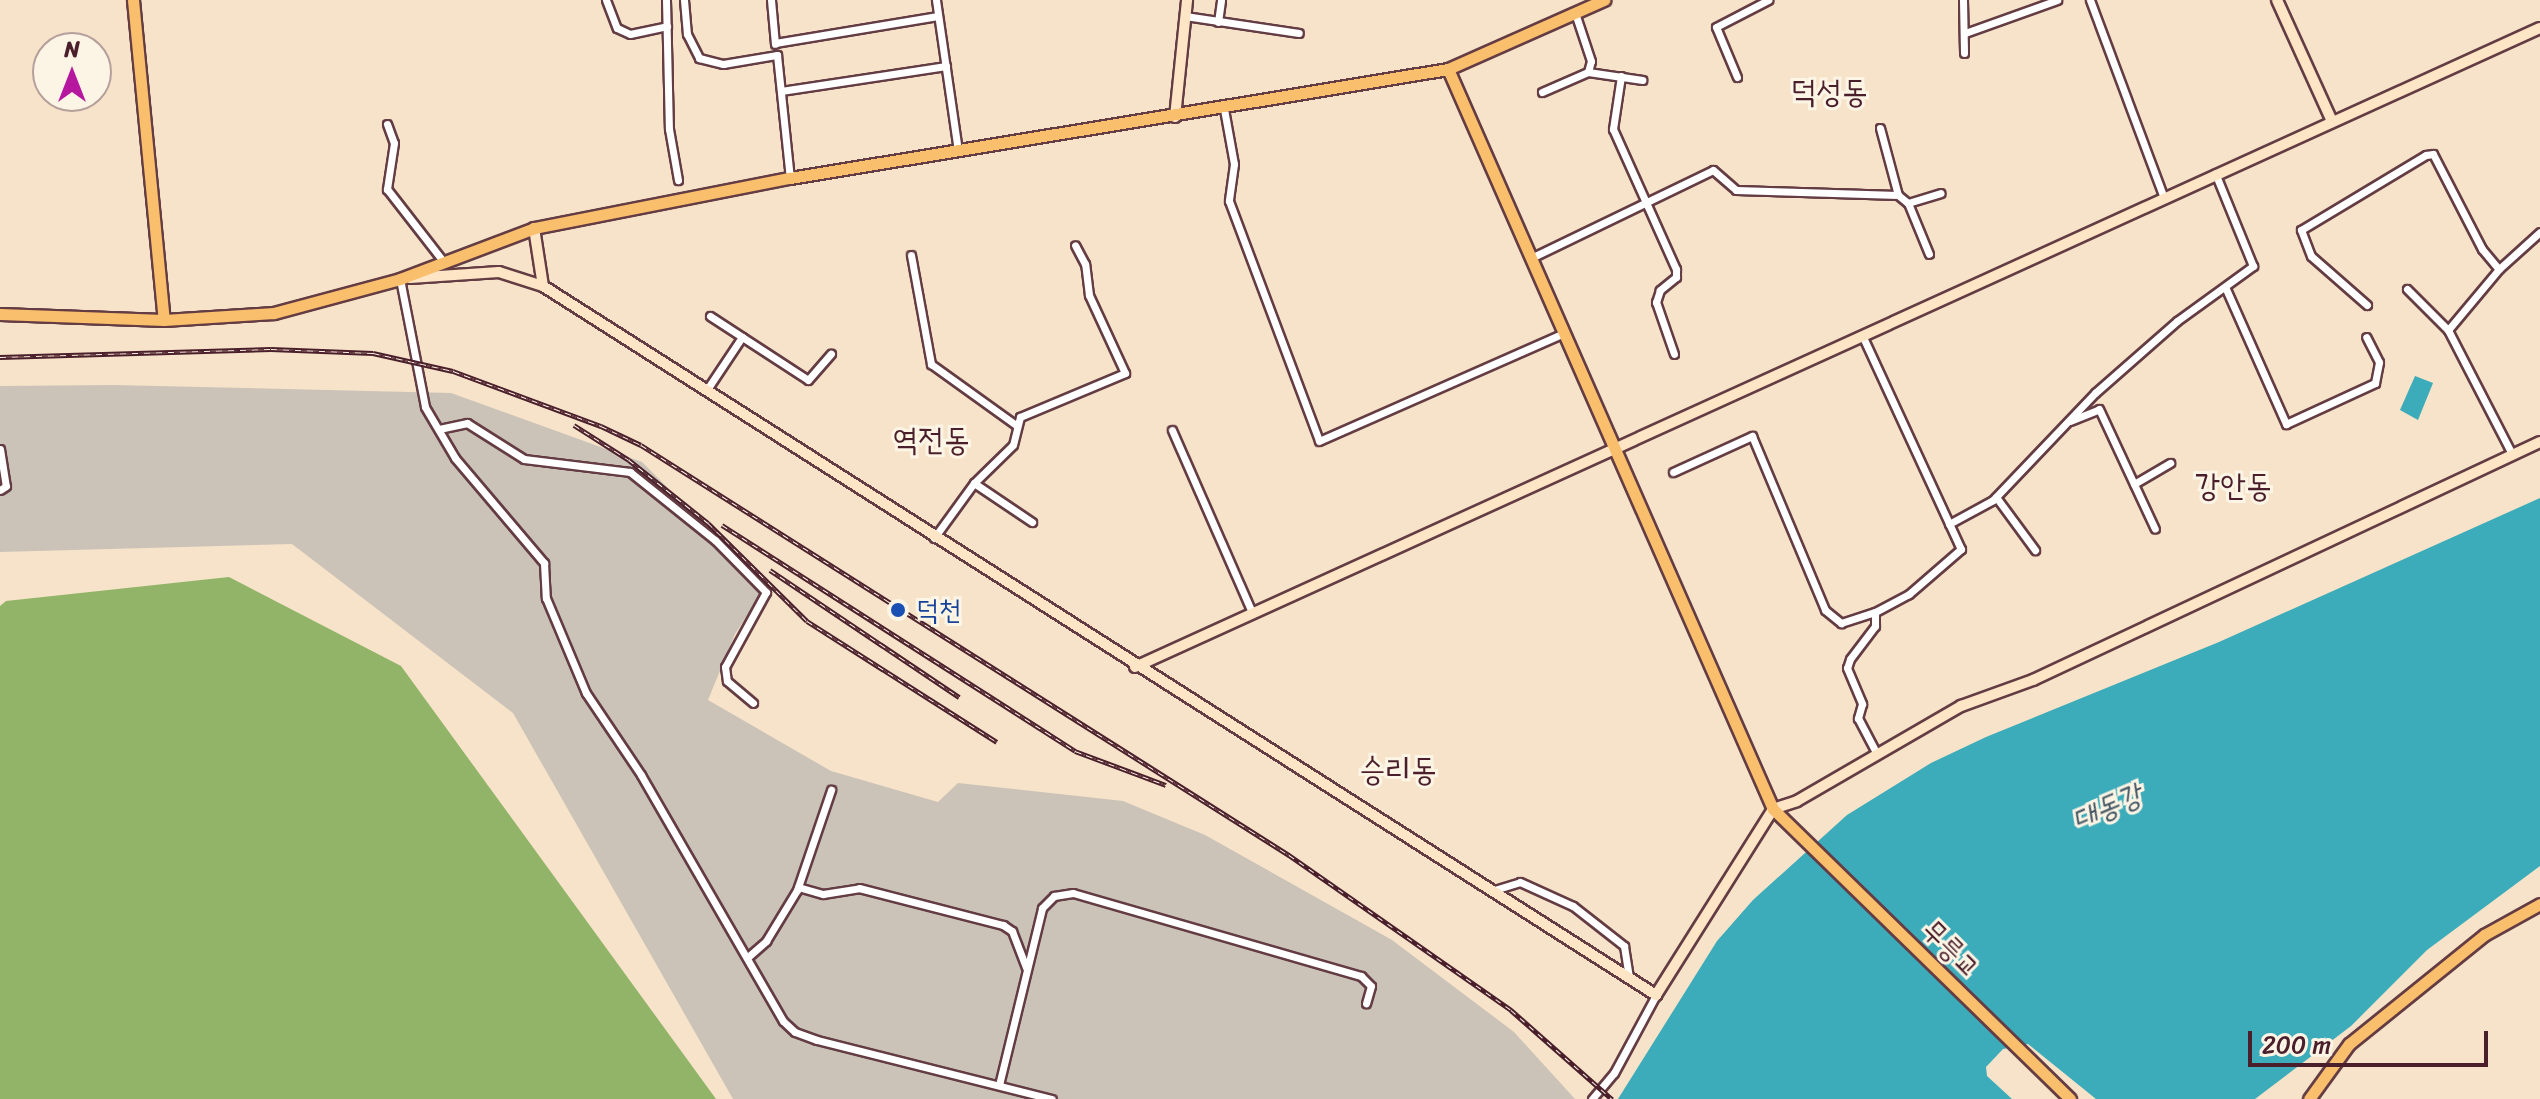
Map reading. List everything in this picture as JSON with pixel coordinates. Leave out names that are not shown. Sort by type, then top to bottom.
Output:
[{"type":"main road","points":[[133,0],[164,320]]},
{"type":"main road","points":[[1175,117],[1187,0]]},
{"type":"main road","points":[[0,314],[164,320],[274,313],[400,279],[534,228],[790,178],[1224,109],[1448,69],[1604,0]]},
{"type":"main road","points":[[2277,0],[2331,119]]},
{"type":"main road","points":[[1135,667],[1251,610],[2163,195],[2540,28]]},
{"type":"main road","points":[[1448,69],[1773,809]]},
{"type":"main road","points":[[534,228],[543,286]]},
{"type":"main road","points":[[400,279],[499,272],[543,286],[1135,667],[1656,995],[1773,809],[1797,801],[1961,706],[2033,680],[2540,442]]},
{"type":"main road","name":"무릉교","points":[[1773,809],[2070,1099]]},
{"type":"main road","points":[[2309,1099],[2349,1044],[2484,935],[2540,904]]},
{"type":"street","points":[[606,0],[617,28],[630,34],[667,26]]},
{"type":"street","points":[[666,0],[669,129],[678,180]]},
{"type":"street","points":[[684,0],[687,34],[699,58],[723,64],[777,55]]},
{"type":"street","points":[[771,0],[790,178]]},
{"type":"street","points":[[936,0],[958,150]]},
{"type":"street","points":[[1218,22],[1221,0]]},
{"type":"street","points":[[1737,77],[1716,27],[1768,0]]},
{"type":"street","points":[[1963,0],[1964,53]]},
{"type":"street","points":[[1965,33],[2057,0]]},
{"type":"street","points":[[2090,0],[2163,195]]},
{"type":"street","points":[[1575,13],[1591,61],[1588,72]]},
{"type":"street","points":[[775,43],[938,16]]},
{"type":"street","points":[[1185,16],[1299,33]]},
{"type":"street","points":[[781,91],[946,66]]},
{"type":"street","points":[[1542,92],[1588,72],[1642,80]]},
{"type":"street","points":[[1621,76],[1613,129],[1676,269],[1676,277],[1660,290],[1656,302],[1674,354]]},
{"type":"street","points":[[1224,109],[1234,164],[1229,201],[1319,441],[1564,333]]},
{"type":"street","points":[[387,124],[394,143],[387,189],[443,261]]},
{"type":"street","points":[[1880,128],[1898,195],[1908,203],[1929,254]]},
{"type":"street","points":[[2367,305],[2311,256],[2301,230],[2426,155],[2433,154],[2482,249],[2499,269]]},
{"type":"street","points":[[1531,258],[1713,170],[1736,190],[1898,195]]},
{"type":"street","points":[[1949,524],[1996,497],[2068,422],[2177,321],[2226,289],[2253,266],[2215,172]]},
{"type":"street","points":[[1908,203],[1941,193]]},
{"type":"street","points":[[2448,330],[2499,269],[2540,232]]},
{"type":"street","points":[[934,538],[974,483],[1013,445],[1020,417],[1125,373],[1084,282],[1085,264],[1075,245]]},
{"type":"street","points":[[911,255],[931,364],[1016,425]]},
{"type":"street","points":[[400,279],[418,387],[437,426],[455,458],[544,563],[546,598],[588,696],[795,1032],[1052,1099]]},
{"type":"street","points":[[2226,289],[2286,424],[2375,383],[2379,362],[2366,337]]},
{"type":"street","points":[[2407,289],[2448,330],[2512,454]]},
{"type":"street","points":[[710,316],[808,380],[831,354]]},
{"type":"street","points":[[1673,472],[1752,436],[1825,610],[1841,623],[1875,612],[1909,594],[1961,549],[1862,333]]},
{"type":"street","points":[[706,391],[742,337]]},
{"type":"street","points":[[2068,422],[2099,409],[2155,529]]},
{"type":"street","points":[[437,426],[467,423],[524,459],[630,472],[715,540],[766,592],[725,667],[727,681],[753,703]]},
{"type":"street","points":[[1172,430],[1251,610]]},
{"type":"street","points":[[0,449],[6,486],[0,490]]},
{"type":"street","points":[[2134,484],[2170,463]]},
{"type":"street","points":[[974,483],[1032,522]]},
{"type":"street","points":[[1996,497],[2035,550]]},
{"type":"street","points":[[1875,612],[1875,626],[1847,668],[1862,704],[1858,718],[1877,754]]},
{"type":"street","points":[[749,956],[766,941],[798,887],[831,790]]},
{"type":"street","points":[[1491,891],[1520,882],[1573,906],[1624,946],[1629,977]]},
{"type":"street","points":[[798,887],[823,894],[859,888],[1003,925],[1012,931],[1026,969]]},
{"type":"street","points":[[999,1085],[1045,902],[1073,893],[1361,976],[1371,986],[1366,1003]]},
{"type":"street","points":[[1592,1099],[1614,1073],[1656,995]]},
{"type":"shaded area","points":[[114,385],[451,393],[642,462],[766,586],[735,634],[708,700],[831,771],[938,802],[958,783],[1123,801],[1205,835],[1392,940],[1514,1032],[1575,1099],[733,1099],[513,713],[292,544],[0,552],[0,386]]},
{"type":"green space","points":[[229,577],[401,666],[716,1099],[0,1099],[0,606],[6,601]]},
{"type":"water","points":[[2415,376],[2433,383],[2418,420],[2400,410]]},
{"type":"water","name":"대동강","points":[[2540,498],[2540,866],[2427,950],[2351,1026],[2255,1099],[2096,1099],[2028,1044],[2003,1049],[1986,1067],[1987,1076],[2012,1099],[1618,1099],[1717,941],[1753,900],[1847,815],[1931,763],[1986,737],[2219,642]]},
{"type":"railway","points":[[0,357],[271,349],[373,353],[453,371],[601,426],[641,445],[1289,855],[1511,1010],[1612,1099]]},
{"type":"railway","points":[[574,425],[629,460],[708,523],[807,621],[997,742]]},
{"type":"railway","points":[[722,525],[1075,751],[1166,785]]},
{"type":"railway","points":[[770,570],[959,697]]},
{"type":"place","name":"덕천","points":[[898,610]]},
{"type":"district","name":"덕성동","points":[[1829,92]]},
{"type":"district","name":"역전동","points":[[931,440]]},
{"type":"district","name":"강안동","points":[[2233,486]]},
{"type":"district","name":"승리동","points":[[1398,770]]}]
